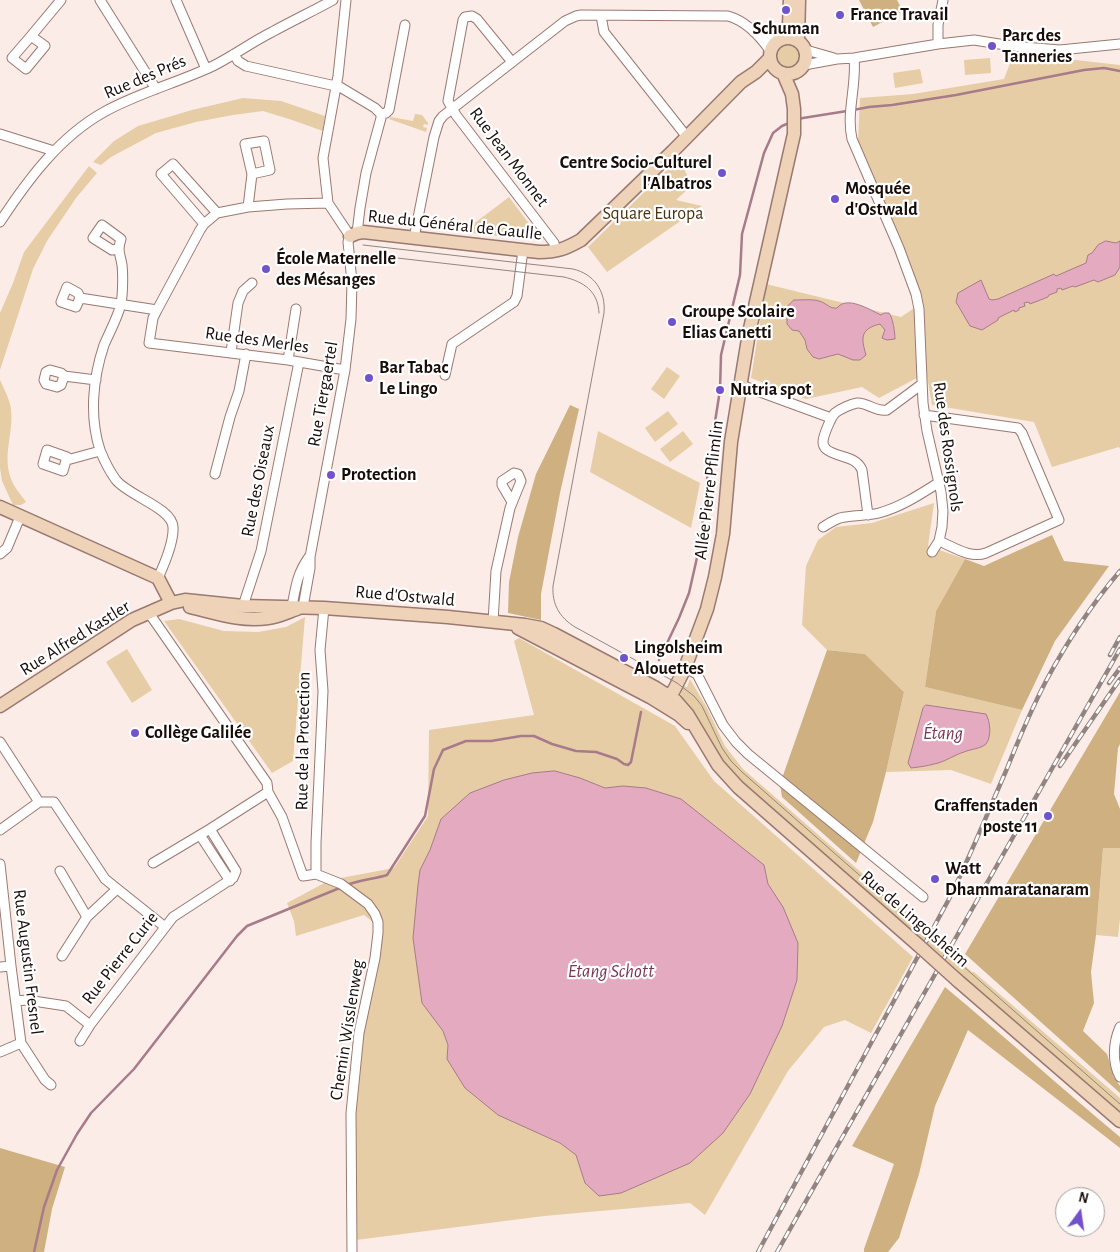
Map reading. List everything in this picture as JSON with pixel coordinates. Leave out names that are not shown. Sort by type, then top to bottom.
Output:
[{"type":"street","points":[[31,36],[61,0]]},
{"type":"street","points":[[100,0],[156,89]]},
{"type":"street","points":[[176,0],[206,69]]},
{"type":"street","name":"Rue des Prés","points":[[0,222],[19,194],[54,151],[68,138],[103,113],[119,104],[206,69],[333,0]]},
{"type":"street","points":[[346,0],[338,76],[324,158],[328,203],[354,234]]},
{"type":"street","points":[[790,0],[789,26],[793,42],[807,55],[802,68]]},
{"type":"street","points":[[793,42],[799,0]]},
{"type":"street","points":[[938,44],[938,25],[943,0]]},
{"type":"street","points":[[414,238],[439,121],[451,108],[571,18],[581,15],[728,16],[735,18],[754,32],[765,44],[771,62],[780,71]]},
{"type":"street","points":[[451,108],[448,101],[465,17],[472,16],[477,19],[512,62]]},
{"type":"street","points":[[601,16],[604,32],[687,137]]},
{"type":"street","name":"Rue Tiergaertel","points":[[297,606],[310,568],[310,557],[345,370],[351,319],[352,282],[348,242],[354,234],[366,173],[381,114],[389,110],[405,25]]},
{"type":"street","points":[[754,32],[793,42],[837,58]]},
{"type":"street","points":[[756,72],[780,71],[794,73],[802,68],[837,58],[854,58],[974,40],[1012,46],[1060,50],[1120,44]]},
{"type":"street","points":[[770,55],[773,46],[777,42],[793,42]]},
{"type":"street","points":[[234,54],[246,66],[340,87],[375,108],[381,114]]},
{"type":"street","name":"Rue du Général de Gaulle","points":[[354,234],[364,232],[539,252],[567,248],[581,240],[741,82],[756,72],[770,55]]},
{"type":"street","name":"Rue des Rossignols","points":[[854,58],[855,71],[850,127],[852,139],[899,248],[918,302],[924,415],[943,511],[939,541],[932,552]]},
{"type":"street","name":"Allée Pierre Pflimlin","points":[[792,94],[802,68]]},
{"type":"street","name":"Allée Pierre Pflimlin","points":[[666,700],[676,687],[685,668],[702,623],[715,577],[723,534],[731,442],[749,333],[794,134],[792,94],[780,71]]},
{"type":"street","name":"Rue Jean Monnet","points":[[451,108],[554,243],[556,251]]},
{"type":"street","points":[[0,134],[54,151]]},
{"type":"street","points":[[204,224],[161,174],[174,164],[217,213]]},
{"type":"street","points":[[248,207],[252,174]]},
{"type":"street","points":[[80,298],[157,310],[204,224],[217,213],[248,207],[328,203]]},
{"type":"street","points":[[118,249],[122,266],[121,304],[104,345],[98,366],[94,424],[100,451],[117,480],[130,492],[163,511],[171,519],[173,527],[172,539],[158,578]]},
{"type":"street","points":[[445,376],[452,344],[514,302],[517,296],[523,250]]},
{"type":"street","points":[[231,352],[238,303],[243,291],[251,286]]},
{"type":"street","points":[[288,360],[296,309]]},
{"type":"street","name":"Rue des Merles","points":[[157,310],[148,343],[246,354],[345,370]]},
{"type":"street","points":[[215,474],[239,391],[246,354]]},
{"type":"street","name":"Rue des Oiseaux","points":[[243,606],[261,551],[299,362]]},
{"type":"street","points":[[64,376],[96,380]]},
{"type":"street","points":[[741,384],[831,418]]},
{"type":"street","points":[[868,515],[860,466],[855,461],[828,450],[824,445],[823,439],[831,418],[836,412],[856,403],[861,403],[880,411],[887,410],[922,384]]},
{"type":"street","points":[[924,415],[1018,428],[1022,433],[1059,520],[977,555],[939,541]]},
{"type":"street","points":[[67,460],[100,451]]},
{"type":"street","points":[[823,527],[840,518],[868,515],[892,509],[902,505],[938,482]]},
{"type":"street","points":[[498,623],[496,571],[512,502]]},
{"type":"street","points":[[0,507],[158,578],[171,603]]},
{"type":"street","points":[[0,554],[7,548],[20,516]]},
{"type":"street","name":"Rue d'Ostwald","points":[[171,603],[185,600],[243,606],[297,606],[448,617],[534,626],[554,634],[666,700]]},
{"type":"street","name":"Rue d'Ostwald","points":[[171,603],[231,617],[254,620],[275,617],[297,606]]},
{"type":"street","name":"Rue Alfred Kastler","points":[[0,706],[132,620],[171,603]]},
{"type":"street","name":"Rue de la Protection","points":[[316,874],[323,691],[320,650],[324,608]]},
{"type":"street","points":[[149,613],[267,783],[268,792],[282,817],[303,876],[316,874]]},
{"type":"street","name":"Rue de Lingolsheim","points":[[685,668],[697,674],[723,724],[736,742],[748,754],[923,897]]},
{"type":"street","name":"Rue de Lingolsheim","points":[[666,700],[699,733],[718,765],[738,787],[1120,1121]]},
{"type":"street","points":[[0,742],[39,802]]},
{"type":"street","points":[[153,862],[268,792]]},
{"type":"street","points":[[0,830],[39,802],[54,802],[105,879],[165,927]]},
{"type":"street","name":"Rue Pierre Curie","points":[[80,1041],[90,1025],[173,917],[233,878],[236,871],[210,829]]},
{"type":"street","points":[[200,835],[230,881]]},
{"type":"street","name":"Rue Augustin Fresnel","points":[[0,864],[2,911],[21,1043],[45,1080],[51,1085]]},
{"type":"street","points":[[60,870],[87,917]]},
{"type":"street","name":"Chemin Wisslenweg","points":[[316,874],[345,887],[368,904],[378,922],[375,958],[359,1033],[351,1113],[352,1252]]},
{"type":"street","points":[[62,956],[87,917],[117,889]]},
{"type":"street","points":[[0,967],[11,966]]},
{"type":"street","name":"Rue Pierre Curie","points":[[16,1001],[27,1000],[66,1006],[90,1025]]},
{"type":"street","points":[[1120,1027],[1116,1040],[1114,1060],[1120,1077]]},
{"type":"street","points":[[0,1052],[21,1043]]},
{"type":"green space","points":[[789,44],[794,45],[800,51],[800,61],[794,67],[789,68],[784,67],[778,61],[777,56],[778,51],[784,45]]},
{"type":"green space","points":[[1014,53],[1120,65],[1120,449],[1119,447],[1052,467],[1034,422],[932,405],[927,376],[915,379],[879,398],[862,387],[806,399],[751,378],[766,284],[901,317],[923,302],[858,141],[860,98],[913,94],[1004,79]]},
{"type":"green space","points":[[990,58],[991,73],[965,75],[964,60]]},
{"type":"green space","points":[[920,69],[923,83],[895,88],[893,73]]},
{"type":"green space","points":[[243,98],[281,101],[325,116],[323,131],[263,111],[233,115],[196,122],[156,133],[111,157],[101,165],[93,162],[114,141],[138,126],[192,110]]},
{"type":"green space","points":[[415,114],[422,115],[428,123],[428,125],[424,124],[423,127],[427,128],[426,132],[389,119],[391,117],[413,121]]},
{"type":"green space","name":"Square Europa","points":[[680,161],[687,175],[688,189],[676,200],[702,206],[607,272],[588,247],[665,172]]},
{"type":"green space","points":[[89,166],[97,173],[76,198],[47,241],[33,269],[0,370],[0,313],[24,252]]},
{"type":"green space","points":[[509,197],[542,241],[463,232]]},
{"type":"green space","points":[[667,367],[680,376],[664,399],[651,389]]},
{"type":"green space","points":[[0,380],[11,409],[8,461],[11,479],[26,502],[21,505],[13,505],[2,481],[0,468]]},
{"type":"green space","points":[[668,411],[678,424],[655,442],[645,428]]},
{"type":"green space","points":[[598,431],[700,483],[691,528],[590,472]]},
{"type":"green space","points":[[683,431],[693,444],[670,462],[660,449]]},
{"type":"green space","points":[[934,503],[928,546],[965,559],[936,611],[925,687],[1022,710],[991,784],[951,770],[886,772],[904,692],[865,654],[827,650],[802,625],[806,566],[818,540],[836,527],[872,523]]},
{"type":"green space","points":[[305,617],[293,761],[272,773],[164,621],[179,619],[224,631],[258,632],[286,627]]},
{"type":"green space","points":[[519,638],[675,726],[714,781],[913,957],[871,1033],[845,1020],[824,1027],[788,1071],[705,1215],[690,1203],[544,1216],[348,1241],[356,1033],[374,933],[374,923],[364,915],[296,936],[294,921],[287,903],[330,880],[394,868],[428,816],[429,730],[534,715],[514,641]]},
{"type":"green space","points":[[127,649],[152,690],[132,703],[106,662]]},
{"type":"green space","points":[[690,679],[707,708],[725,746],[743,769],[919,923],[972,972],[1120,1098],[1120,1116],[731,775],[682,698],[681,694],[684,686],[687,687]]},
{"type":"green space","points":[[1103,848],[1120,848],[1120,918],[1118,937],[1096,935]]},
{"type":"shaded area","points":[[859,0],[897,0],[903,11],[873,27]]},
{"type":"shaded area","points":[[570,405],[579,409],[560,493],[541,594],[541,620],[508,613],[509,582],[518,537],[536,474]]},
{"type":"shaded area","points":[[1052,535],[1064,561],[1109,566],[1055,641],[1022,710],[925,687],[936,611],[965,559],[984,566]]},
{"type":"shaded area","points":[[827,650],[865,654],[904,692],[873,822],[856,863],[782,797],[780,784]]},
{"type":"shaded area","points":[[1120,692],[1120,744],[1118,748],[1114,794],[1120,809],[1120,848],[1103,848],[1091,972],[1094,1003],[1083,1031],[1107,1054],[1114,1077],[1120,1086],[1120,1093],[965,954]]},
{"type":"shaded area","points":[[945,987],[1120,1137],[1120,1148],[968,1030],[935,1106],[919,1174],[899,1238],[888,1252],[864,1252],[894,1164],[852,1146]]},
{"type":"shaded area","points":[[0,1148],[65,1167],[52,1209],[44,1252],[0,1252]]},
{"type":"water","points":[[1106,241],[1116,243],[1120,241],[1120,267],[1115,275],[1098,282],[1094,280],[1075,287],[1062,290],[1061,288],[1057,289],[1057,292],[1048,297],[1030,304],[1029,302],[1024,303],[1025,306],[1019,308],[1019,310],[1015,312],[1014,310],[998,318],[998,320],[982,330],[970,326],[956,302],[958,293],[981,280],[989,299],[992,300],[1054,274],[1056,276],[1086,263],[1088,255],[1098,245]]},
{"type":"water","points":[[794,300],[817,300],[834,308],[841,304],[852,303],[881,315],[889,313],[893,322],[895,339],[887,340],[882,338],[885,330],[880,324],[873,326],[865,332],[863,344],[866,355],[860,360],[853,360],[838,354],[819,359],[813,357],[799,331],[792,330],[787,324],[787,309]]},
{"type":"water","name":"Étang","points":[[926,705],[986,714],[990,729],[988,741],[981,747],[960,753],[938,763],[911,768],[908,763],[923,708]]},
{"type":"water","name":"Étang Schott","points":[[555,771],[605,788],[623,786],[646,788],[681,799],[764,865],[768,884],[783,907],[798,943],[797,980],[782,1026],[750,1094],[723,1133],[690,1163],[621,1193],[599,1196],[585,1183],[576,1155],[560,1143],[498,1115],[465,1088],[447,1059],[448,1045],[443,1031],[422,1003],[413,938],[420,870],[430,850],[441,819],[470,793],[504,780],[532,773]]},
{"type":"waterway","points":[[853,110],[956,95],[1084,70],[1104,68],[1120,71]]},
{"type":"waterway","points":[[799,119],[847,111]]},
{"type":"waterway","points":[[659,660],[689,593],[701,540],[709,460],[720,390],[721,355],[740,275],[742,234],[764,153],[773,133],[789,123]]},
{"type":"waterway","points":[[347,885],[387,875],[425,816],[434,769],[443,750],[466,741],[491,741],[521,736],[534,736],[576,751],[596,752],[628,765],[631,762],[641,712]]},
{"type":"waterway","points":[[34,1252],[44,1207],[57,1170],[77,1134],[91,1113],[134,1069],[237,936],[247,926],[342,887]]},
{"type":"tram line","points":[[363,245],[573,269],[593,279],[601,291],[604,313],[553,586],[555,604],[558,610],[575,627],[677,683],[694,696],[702,706],[722,748],[742,772],[1120,1104]]},
{"type":"tram line","points":[[362,254],[564,277],[584,285],[593,293],[599,313]]},
{"type":"railway","points":[[758,1252],[949,899],[1046,681],[1080,624],[1120,571]]},
{"type":"railway","points":[[1110,655],[1120,637]]},
{"type":"railway","points":[[777,1252],[1120,649]]},
{"type":"railway","points":[[1109,683],[1120,668]]},
{"type":"railway","points":[[1060,766],[1120,679]]},
{"type":"place","name":"Schuman","points":[[786,10]]},
{"type":"place","name":"France Travail","points":[[840,15]]},
{"type":"place","name":"Parc des Tanneries","points":[[992,46]]},
{"type":"place","name":"Centre Socio-Culturel l'Albatros","points":[[722,173]]},
{"type":"place","name":"Mosquée d'Ostwald","points":[[835,199]]},
{"type":"place","name":"École Maternelle des Mésanges","points":[[266,269]]},
{"type":"place","name":"Groupe Scolaire Elias Canetti","points":[[672,322]]},
{"type":"place","name":"Bar Tabac Le Lingo","points":[[369,378]]},
{"type":"place","name":"Nutria spot","points":[[720,390]]},
{"type":"place","name":"Protection","points":[[331,475]]},
{"type":"place","name":"Lingolsheim Alouettes","points":[[624,658]]},
{"type":"place","name":"Collège Galilée","points":[[135,733]]},
{"type":"place","name":"Graffenstaden poste 11","points":[[1048,816]]},
{"type":"place","name":"Watt Dhammaratanaram","points":[[935,879]]}]
